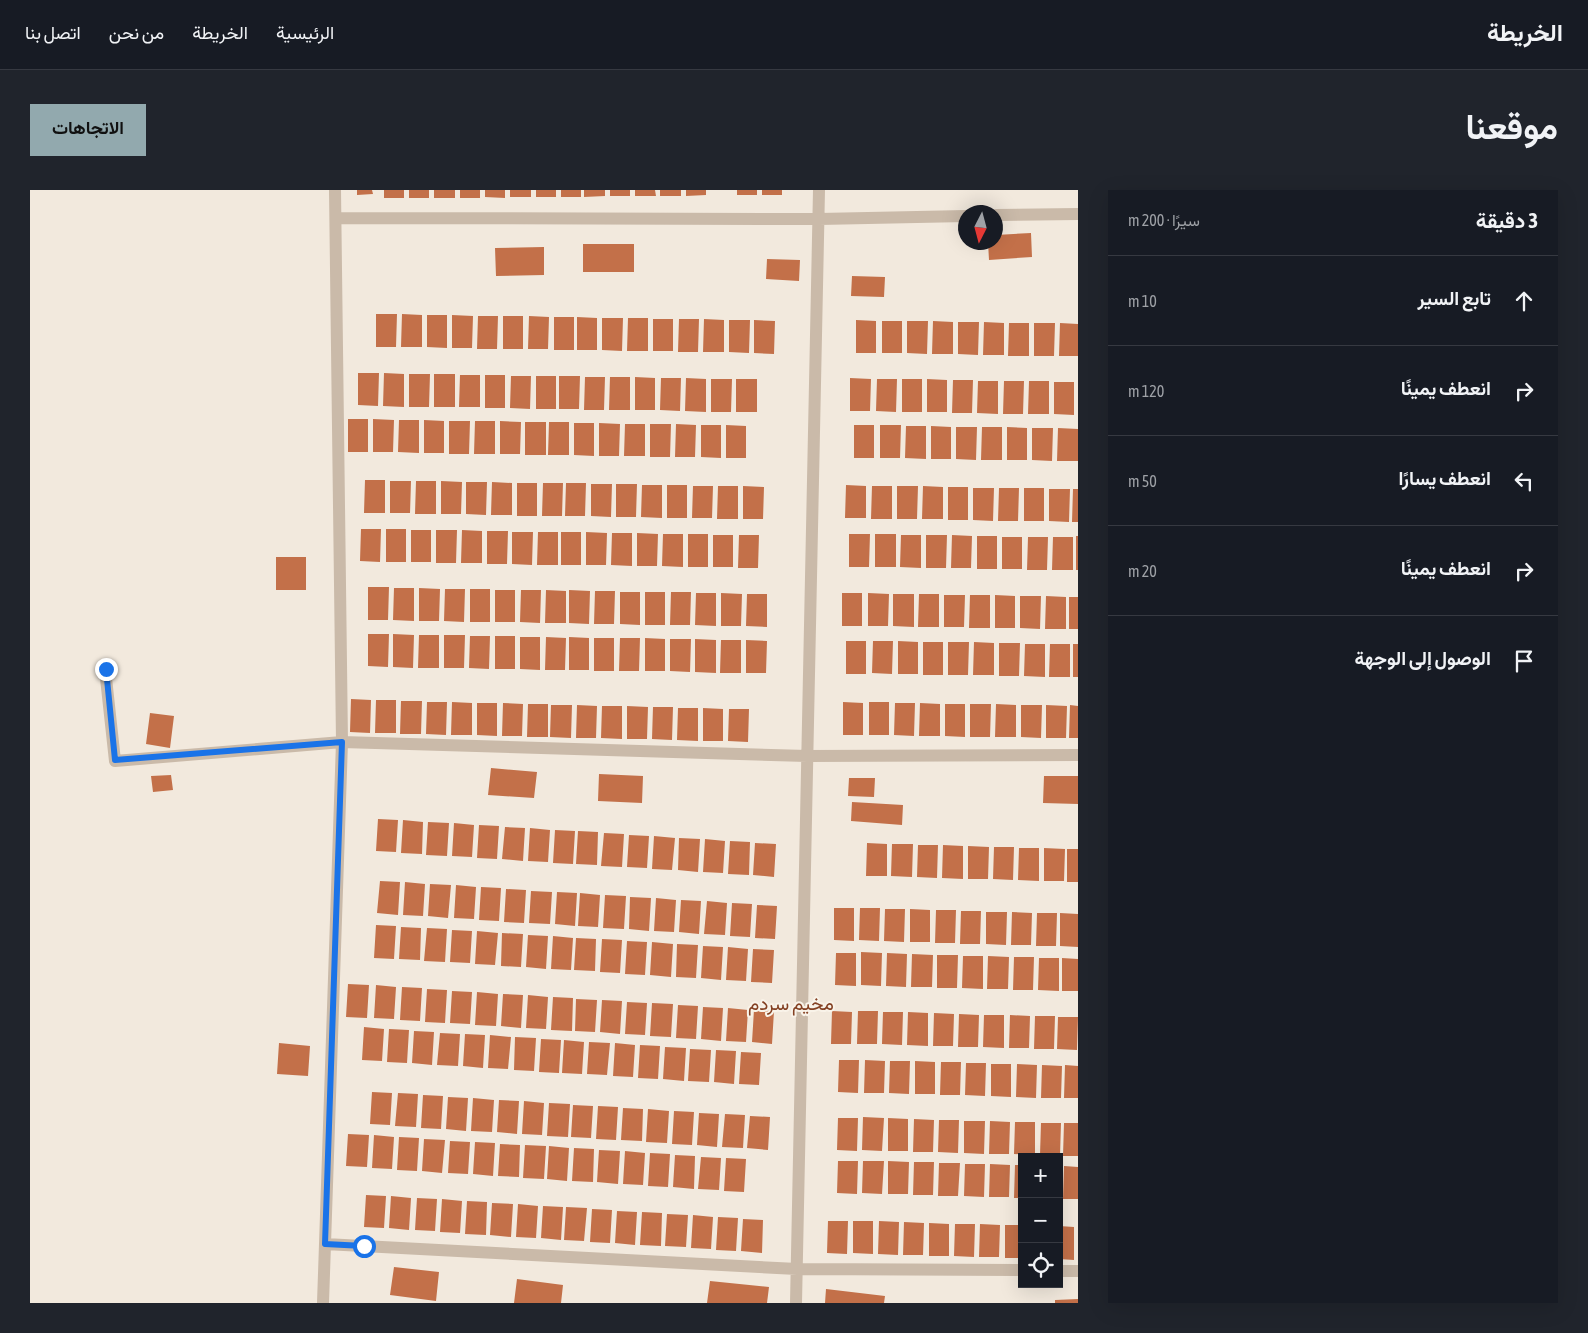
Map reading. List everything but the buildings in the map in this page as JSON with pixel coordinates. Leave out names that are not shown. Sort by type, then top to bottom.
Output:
[{"type":"lane","points":[[323,1303],[342,742],[335,190]]},
{"type":"lane","points":[[796,1303],[819,190]]},
{"type":"lane","points":[[1003,215],[1078,214]]},
{"type":"lane","points":[[336,218],[819,219],[958,216]]},
{"type":"lane","points":[[106,669],[115,760],[342,742],[807,756],[1078,755]]},
{"type":"lane","points":[[325,1244],[797,1268],[1018,1270]]},
{"type":"lane","points":[[1063,1270],[1078,1271]]},
{"type":"district","name":"مخيم سردم","points":[[791,1003]]},
{"type":"route","points":[[106,669],[115,760],[342,742],[325,1244],[364,1246]]}]
